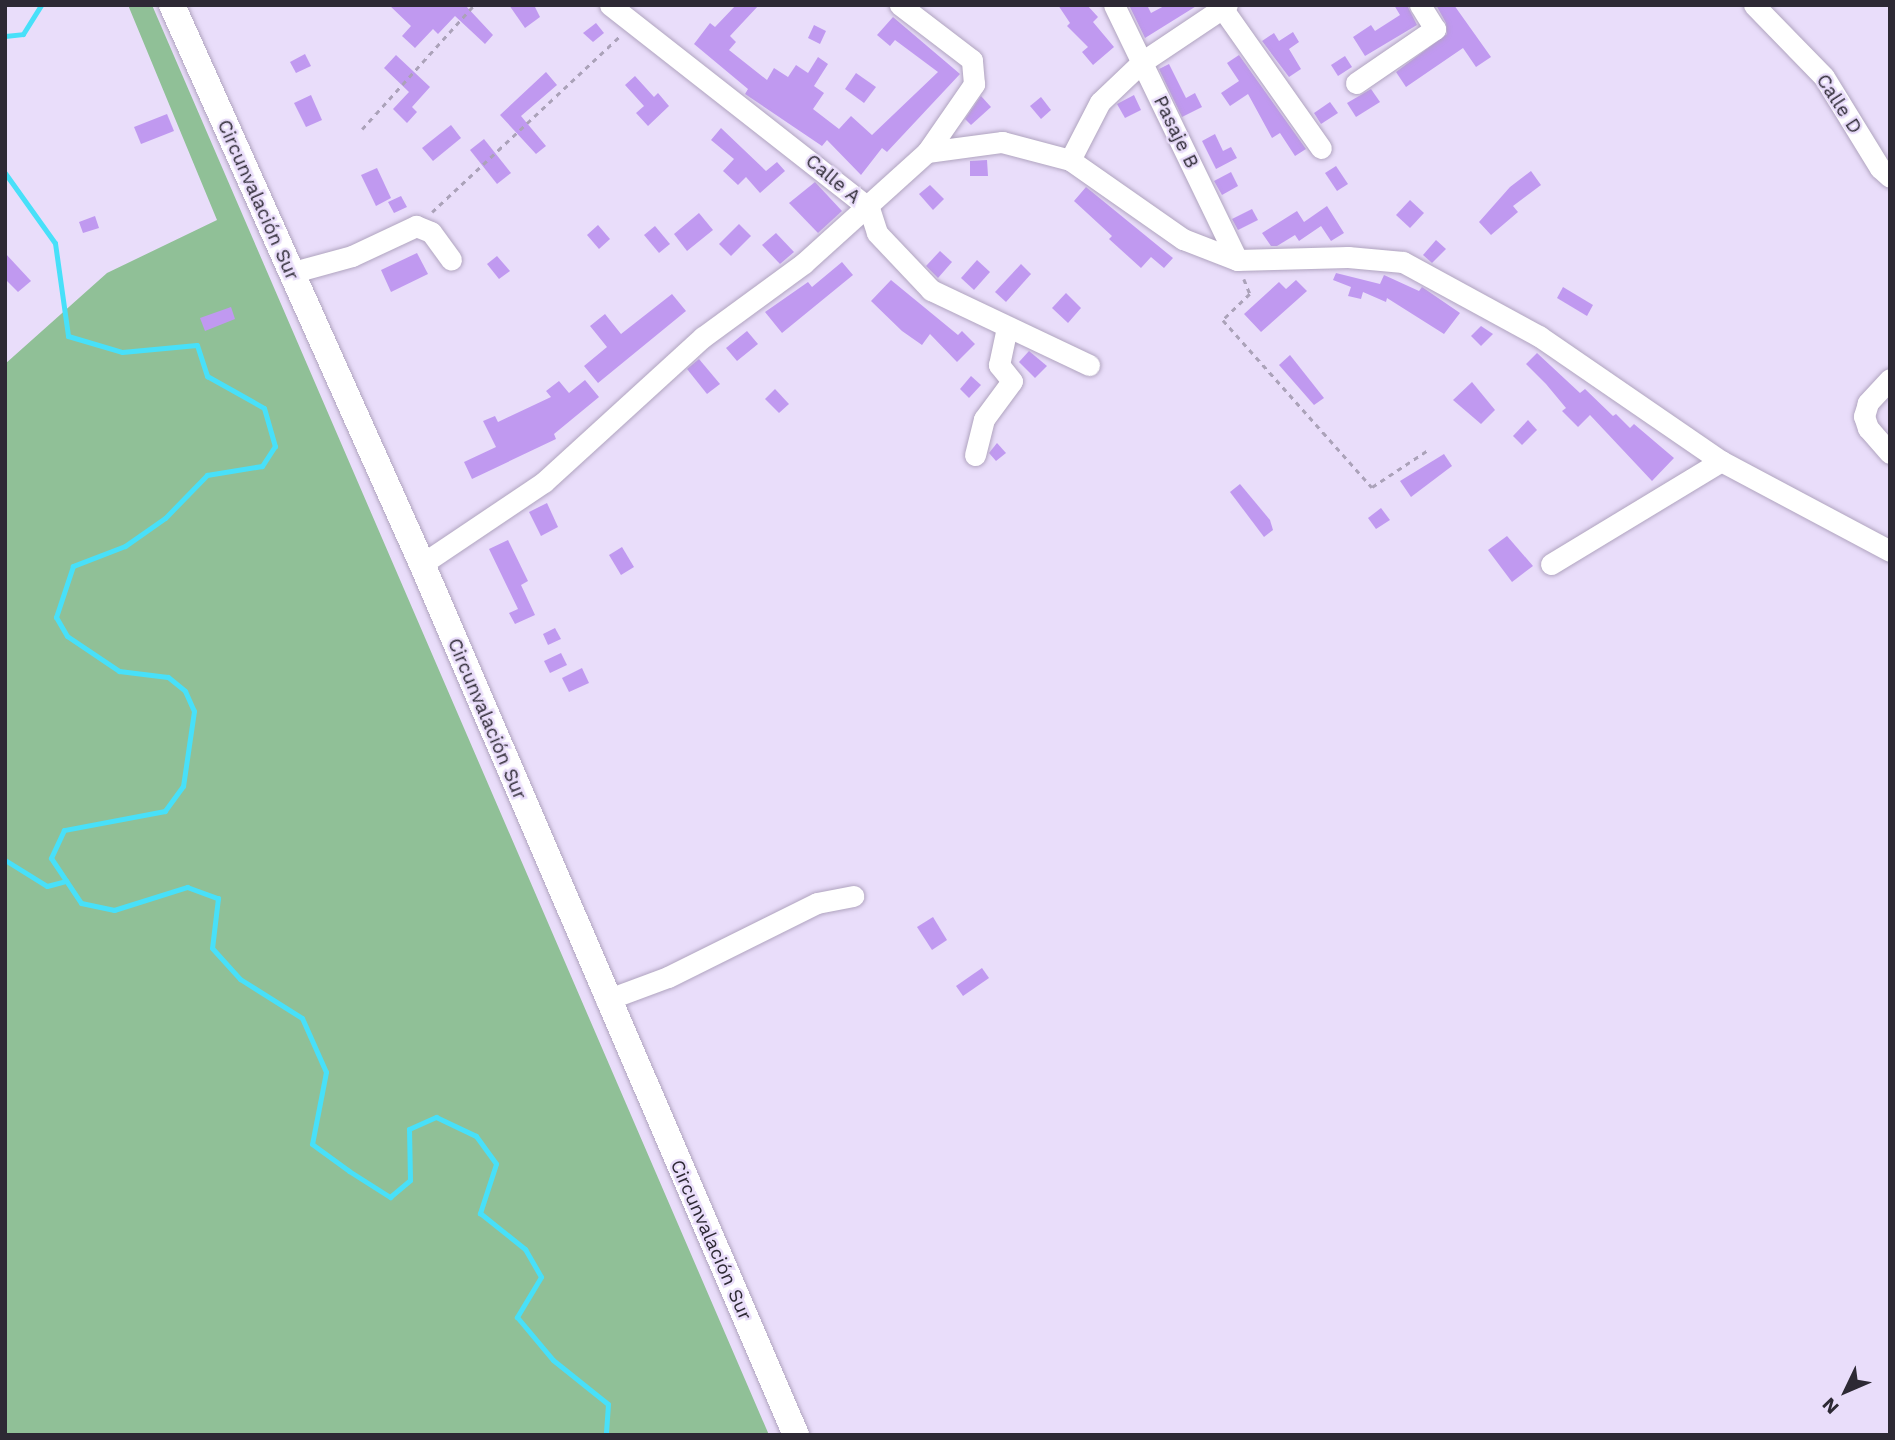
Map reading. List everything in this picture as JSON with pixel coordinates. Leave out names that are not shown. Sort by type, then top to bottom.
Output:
[{"type":"main road","name":"Circunvalación Sur","points":[[172,5],[422,564],[606,1000],[796,1435]]},
{"type":"street","name":"Calle A","points":[[610,5],[869,208],[877,233],[932,290],[1088,365]]},
{"type":"street","points":[[422,564],[544,482],[703,337],[804,263],[869,208],[927,152],[974,84],[972,60],[900,5]]},
{"type":"street","name":"Pasaje B","points":[[1114,5],[1237,260]]},
{"type":"street","points":[[1356,83],[1435,29],[1420,5]]},
{"type":"street","name":"Calle D","points":[[1754,5],[1824,76],[1880,168],[1890,177]]},
{"type":"street","points":[[1070,160],[1100,102],[1142,62],[1223,6],[1321,148]]},
{"type":"street","points":[[927,152],[1002,142],[1070,160],[1182,239],[1237,260],[1348,257],[1403,262],[1539,337],[1721,461],[1890,551]]},
{"type":"street","points":[[290,273],[352,256],[416,226],[430,232],[451,260]]},
{"type":"street","points":[[975,455],[984,419],[1012,381],[999,365],[1007,327]]},
{"type":"street","points":[[1890,379],[1868,403],[1864,416],[1868,428],[1890,453]]},
{"type":"street","points":[[1551,564],[1721,461]]},
{"type":"street","points":[[606,1000],[668,977],[817,903],[853,896]]},
{"type":"path","points":[[362,129],[474,5]]},
{"type":"path","points":[[416,226],[634,23]]},
{"type":"path","points":[[1237,260],[1250,294],[1223,320],[1372,487],[1428,450]]},
{"type":"green space","points":[[128,5],[152,5],[769,1435],[5,1435],[5,364],[107,273],[217,220]]},
{"type":"building","points":[[389,5],[465,5],[493,35],[485,44],[455,16],[438,34],[433,29],[415,48],[402,36],[411,26]]},
{"type":"building","points":[[509,5],[534,5],[540,17],[525,28]]},
{"type":"building","points":[[736,5],[759,5],[730,36],[736,42],[729,50],[767,80],[774,68],[788,77],[796,65],[808,73],[818,57],[828,64],[814,86],[824,93],[813,109],[839,129],[851,116],[872,135],[938,72],[895,40],[890,46],[877,35],[893,17],[960,74],[887,152],[882,148],[861,175],[827,140],[822,146],[745,94],[748,89],[694,44],[710,23],[715,27]]},
{"type":"building","points":[[1058,5],[1087,5],[1098,17],[1093,22],[1114,47],[1093,65],[1082,52],[1088,47],[1067,26],[1070,23]]},
{"type":"building","points":[[1129,5],[1147,5],[1151,13],[1166,5],[1198,5],[1145,38]]},
{"type":"building","points":[[1394,5],[1407,5],[1417,25],[1365,56],[1353,37],[1371,25],[1375,31],[1400,15]]},
{"type":"building","points":[[1436,5],[1454,5],[1491,57],[1476,67],[1463,48],[1406,87],[1396,72],[1447,34],[1446,23]]},
{"type":"building","points":[[596,23],[604,33],[593,42],[583,33]]},
{"type":"building","points":[[814,25],[826,31],[820,44],[808,38]]},
{"type":"building","points":[[1293,32],[1299,42],[1289,49],[1301,69],[1289,77],[1262,41],[1274,33],[1279,41]]},
{"type":"building","points":[[305,54],[311,66],[296,73],[290,62]]},
{"type":"building","points":[[396,55],[430,87],[412,107],[417,112],[407,123],[393,109],[409,92],[384,68]]},
{"type":"building","points":[[1239,55],[1306,149],[1295,156],[1280,133],[1272,138],[1248,94],[1230,106],[1221,93],[1239,81],[1227,63]]},
{"type":"building","points":[[1345,56],[1352,67],[1338,76],[1331,65]]},
{"type":"building","points":[[1169,64],[1186,98],[1195,93],[1202,107],[1182,117],[1159,69]]},
{"type":"building","points":[[546,72],[557,85],[521,116],[546,146],[536,154],[500,115]]},
{"type":"building","points":[[856,73],[876,87],[864,103],[845,89]]},
{"type":"building","points":[[635,76],[654,97],[658,93],[669,106],[648,126],[636,113],[644,106],[625,85]]},
{"type":"building","points":[[1371,89],[1380,102],[1356,117],[1347,103]]},
{"type":"building","points":[[311,95],[322,120],[306,127],[294,103]]},
{"type":"building","points":[[1134,95],[1141,110],[1125,118],[1117,104]]},
{"type":"building","points":[[981,96],[991,107],[971,125],[965,119]]},
{"type":"building","points":[[1041,97],[1051,110],[1041,119],[1030,106]]},
{"type":"building","points":[[1330,102],[1338,113],[1321,124],[1314,113]]},
{"type":"building","points":[[167,114],[174,131],[141,144],[134,127]]},
{"type":"building","points":[[451,125],[461,138],[433,161],[422,148]]},
{"type":"building","points":[[721,128],[766,171],[777,162],[785,171],[760,193],[746,177],[738,185],[723,171],[734,159],[711,140]]},
{"type":"building","points":[[1215,134],[1223,151],[1231,147],[1237,158],[1216,169],[1202,141]]},
{"type":"building","points":[[484,139],[511,173],[497,184],[470,150]]},
{"type":"building","points":[[987,160],[988,176],[970,176],[970,161]]},
{"type":"building","points":[[1336,166],[1348,184],[1337,191],[1325,173]]},
{"type":"building","points":[[377,168],[391,198],[376,206],[361,175]]},
{"type":"building","points":[[1531,171],[1541,185],[1513,206],[1518,212],[1491,235],[1479,222],[1510,187]]},
{"type":"building","points":[[1231,172],[1238,186],[1222,195],[1214,181]]},
{"type":"building","points":[[815,182],[842,211],[818,233],[789,203]]},
{"type":"building","points":[[930,185],[944,199],[933,210],[919,194]]},
{"type":"building","points":[[1086,187],[1173,258],[1164,268],[1151,257],[1141,268],[1109,239],[1112,236],[1074,201]]},
{"type":"building","points":[[401,196],[407,207],[394,213],[388,202]]},
{"type":"building","points":[[1410,200],[1424,213],[1410,228],[1396,215]]},
{"type":"building","points":[[1327,206],[1344,233],[1331,241],[1321,226],[1299,241],[1295,235],[1277,246],[1271,246],[1262,233],[1297,211],[1304,222]]},
{"type":"building","points":[[1252,209],[1258,220],[1238,230],[1232,219]]},
{"type":"building","points":[[699,213],[713,230],[687,251],[674,234]]},
{"type":"building","points":[[95,216],[99,228],[83,233],[79,222]]},
{"type":"building","points":[[739,224],[751,236],[731,256],[719,244]]},
{"type":"building","points":[[598,225],[610,239],[599,249],[587,235]]},
{"type":"building","points":[[655,226],[670,244],[659,253],[644,235]]},
{"type":"building","points":[[776,233],[794,252],[780,264],[762,245]]},
{"type":"building","points":[[1436,240],[1446,249],[1432,263],[1423,255]]},
{"type":"building","points":[[940,251],[952,262],[938,278],[926,266]]},
{"type":"building","points":[[5,253],[31,281],[18,292],[5,279]]},
{"type":"building","points":[[417,253],[428,274],[391,292],[381,270]]},
{"type":"building","points":[[497,256],[510,271],[499,279],[487,264]]},
{"type":"building","points":[[977,260],[990,272],[974,290],[961,278]]},
{"type":"building","points":[[842,262],[853,275],[782,333],[765,312],[808,282],[812,287]]},
{"type":"building","points":[[1021,264],[1031,274],[1006,302],[995,292]]},
{"type":"building","points":[[1336,273],[1380,284],[1384,275],[1419,291],[1422,287],[1460,313],[1444,334],[1387,298],[1386,302],[1363,292],[1361,299],[1348,296],[1351,287],[1333,280]]},
{"type":"building","points":[[891,280],[958,335],[962,331],[975,344],[957,362],[930,334],[922,345],[902,331],[871,301]]},
{"type":"building","points":[[1296,280],[1307,291],[1261,332],[1244,314],[1279,282],[1286,289]]},
{"type":"building","points":[[1563,287],[1593,305],[1587,316],[1557,298]]},
{"type":"building","points":[[1066,293],[1081,308],[1068,323],[1052,308]]},
{"type":"building","points":[[672,294],[686,311],[598,383],[584,366],[607,347],[590,326],[605,314],[621,334]]},
{"type":"building","points":[[231,307],[235,319],[205,331],[200,318]]},
{"type":"building","points":[[1481,326],[1493,334],[1481,346],[1471,336]]},
{"type":"building","points":[[747,331],[758,344],[737,361],[726,348]]},
{"type":"building","points":[[1029,351],[1047,366],[1035,378],[1019,362]]},
{"type":"building","points":[[1537,353],[1580,393],[1585,389],[1613,416],[1616,414],[1630,428],[1634,424],[1674,458],[1652,481],[1590,415],[1578,427],[1562,411],[1566,408],[1526,364]]},
{"type":"building","points":[[1290,355],[1324,398],[1314,405],[1279,365]]},
{"type":"building","points":[[699,359],[720,384],[707,394],[687,369]]},
{"type":"building","points":[[971,376],[981,385],[969,398],[960,389]]},
{"type":"building","points":[[585,380],[599,397],[554,434],[556,439],[472,479],[464,462],[496,447],[483,421],[495,416],[498,422],[551,397],[546,391],[559,381],[569,393]]},
{"type":"building","points":[[1472,382],[1495,410],[1481,424],[1453,400]]},
{"type":"building","points":[[775,389],[789,404],[779,413],[765,399]]},
{"type":"building","points":[[1528,420],[1537,430],[1522,445],[1513,436]]},
{"type":"building","points":[[997,443],[1006,453],[996,461],[989,453]]},
{"type":"building","points":[[1444,454],[1452,466],[1411,497],[1400,481]]},
{"type":"building","points":[[1240,484],[1270,520],[1273,530],[1264,537],[1230,492]]},
{"type":"building","points":[[547,503],[558,527],[541,536],[529,512]]},
{"type":"building","points":[[1381,508],[1390,520],[1376,529],[1368,518]]},
{"type":"building","points":[[1507,536],[1533,566],[1512,582],[1488,550]]},
{"type":"building","points":[[508,540],[528,581],[521,585],[535,615],[515,624],[509,613],[518,609],[489,549]]},
{"type":"building","points":[[622,547],[634,567],[621,575],[609,555]]},
{"type":"building","points":[[555,628],[561,639],[548,645],[543,634]]},
{"type":"building","points":[[561,653],[567,665],[550,673],[544,661]]},
{"type":"building","points":[[582,668],[589,683],[569,692],[562,678]]},
{"type":"building","points":[[933,917],[947,940],[932,950],[917,927]]},
{"type":"building","points":[[982,968],[989,978],[963,996],[956,986]]},
{"type":"waterway","points":[[5,36],[23,34],[41,5]]},
{"type":"waterway","points":[[5,173],[55,243],[68,336],[122,352],[197,345],[207,376],[264,408],[275,446],[262,466],[207,475],[165,518],[125,546],[73,566],[56,617],[67,636],[119,671],[168,677],[185,691],[194,711],[183,786],[165,811],[64,830],[51,858],[81,903],[114,910],[187,887],[218,898],[212,948],[240,979],[302,1018],[326,1072],[312,1144],[349,1171],[390,1197],[410,1180],[409,1129],[436,1117],[476,1136],[496,1164],[480,1213],[525,1249],[541,1277],[517,1317],[553,1360],[608,1404],[606,1435]]},
{"type":"waterway","points":[[5,860],[47,886],[66,881]]}]
